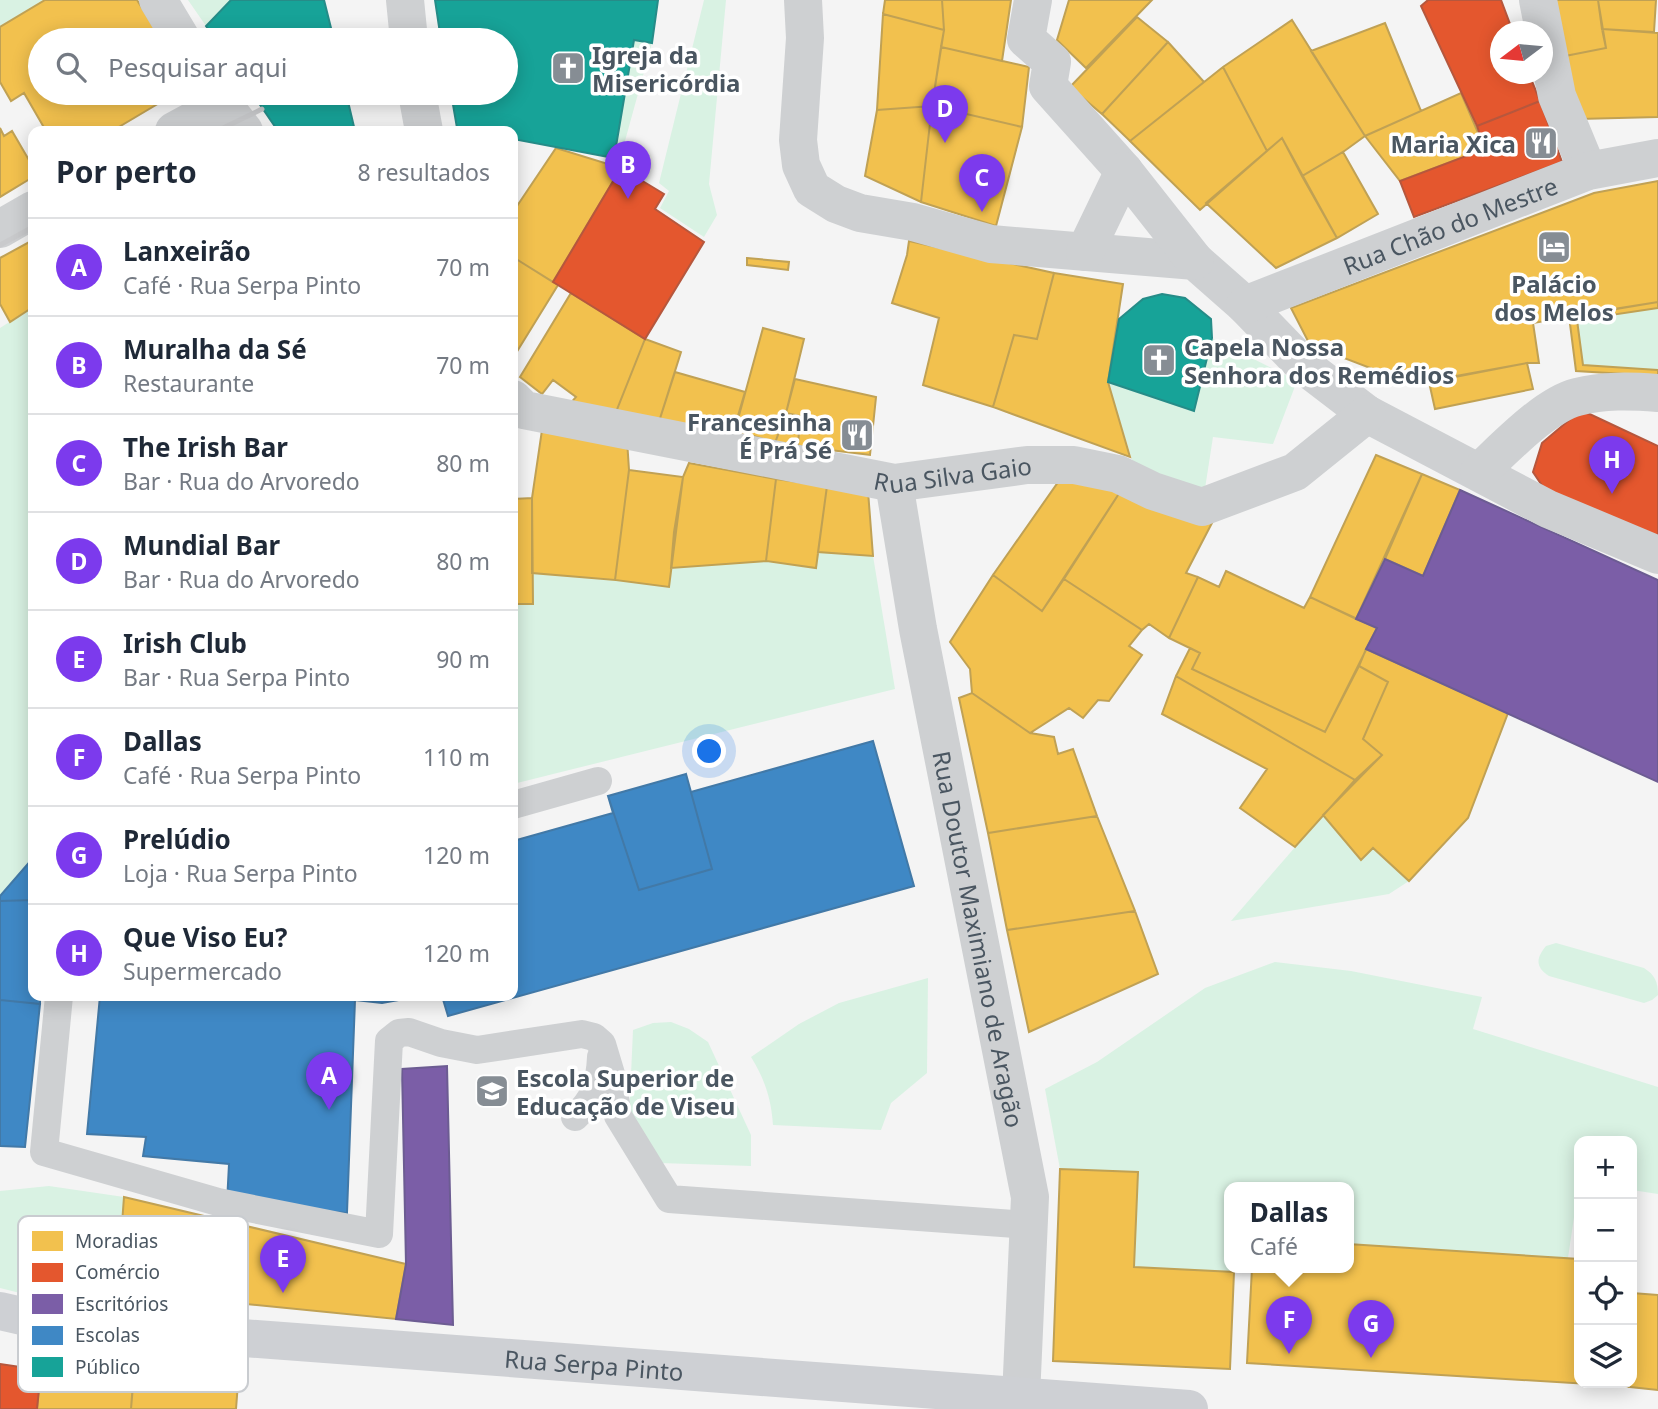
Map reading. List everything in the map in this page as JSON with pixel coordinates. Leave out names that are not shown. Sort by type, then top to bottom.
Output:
[{"type":"street","points":[[158,0],[175,28]]},
{"type":"street","points":[[405,0],[408,28]]},
{"type":"street","points":[[803,0],[805,38],[798,140],[801,165],[812,189],[836,204],[860,213],[913,222],[991,244],[1195,261]]},
{"type":"street","points":[[1032,0],[1026,39],[1052,62],[1048,86],[1124,172],[1195,261],[1245,305],[1303,365],[1367,414],[1548,509],[1658,555]]},
{"type":"street","points":[[1538,0],[1557,96],[1588,171]]},
{"type":"street","points":[[419,105],[424,126]]},
{"type":"street","points":[[186,126],[227,109]]},
{"type":"street","name":"Rua Chão do Mestre","points":[[1245,305],[1588,171],[1658,158]]},
{"type":"street","points":[[1084,252],[1124,172]]},
{"type":"street","points":[[0,229],[28,213]]},
{"type":"street","points":[[1479,472],[1534,420],[1575,397],[1622,390],[1658,393]]},
{"type":"street","name":"Rua Silva Gaio","points":[[518,411],[894,483],[1027,465],[1074,464],[1118,474],[1153,491],[1202,507],[1295,472],[1367,414]]},
{"type":"street","name":"Rua Doutor Maximiano de Aragão","points":[[894,483],[918,629],[1029,1211],[1021,1397]]},
{"type":"street","name":"Rua Serpa Pinto","points":[[0,1311],[18,1315]]},
{"type":"street","name":"Rua Serpa Pinto","points":[[248,1338],[1189,1409]]},
{"type":"lane","points":[[518,804],[598,781]]},
{"type":"lane","points":[[59,1001],[44,1152],[218,1202],[379,1234],[389,1041],[398,1033],[409,1032],[477,1050],[582,1034],[594,1037],[602,1044],[618,1116],[669,1199],[1029,1211]]},
{"type":"lane","points":[[575,1116],[585,1107],[599,1082],[602,1044]]},
{"type":"green space","points":[[0,0],[45,0],[0,27]]},
{"type":"green space","points":[[188,0],[231,0],[206,26]]},
{"type":"green space","points":[[704,0],[726,0],[709,184],[717,215],[704,237],[660,208],[669,191],[659,183]]},
{"type":"green space","points":[[634,40],[652,43],[620,159],[614,158]]},
{"type":"green space","points":[[1658,308],[1658,370],[1583,365],[1577,320]]},
{"type":"green space","points":[[28,310],[28,864],[0,896],[0,328]]},
{"type":"green space","points":[[1212,338],[1297,381],[1273,444],[1213,437],[1204,495],[1133,463],[1108,382],[1194,411]]},
{"type":"green space","points":[[818,552],[873,556],[895,689],[518,783],[518,604],[533,604],[532,573],[668,587],[671,568],[766,561],[816,568]]},
{"type":"green space","points":[[1323,815],[1360,859],[1373,848],[1409,881],[1389,894],[1231,921]]},
{"type":"green space","points":[[1556,943],[1644,968],[1655,979],[1658,995],[1644,1003],[1549,976],[1538,962],[1546,946]]},
{"type":"green space","points":[[1275,962],[1351,971],[1482,997],[1473,1029],[1658,1087],[1658,1194],[1637,1191],[1637,1136],[1574,1136],[1574,1217],[1568,1258],[1354,1244],[1354,1182],[1224,1182],[1224,1272],[1134,1267],[1138,1172],[1060,1169],[1045,1089],[1097,1062],[1205,988]]},
{"type":"green space","points":[[928,978],[927,1073],[891,1103],[881,1130],[773,1125],[767,1090],[751,1057],[799,1024],[839,1003]]},
{"type":"green space","points":[[671,1022],[689,1029],[708,1042],[751,1135],[751,1166],[660,1163],[629,1119],[633,1030],[653,1023]]},
{"type":"green space","points":[[49,1186],[124,1197],[122,1216],[18,1216],[18,1292],[0,1288],[0,1191]]},
{"type":"building: Moradias","points":[[45,0],[137,0],[154,28],[28,28],[28,100],[24,93],[11,101],[0,82],[0,27]]},
{"type":"building: Moradias","points":[[885,0],[942,0],[944,30],[883,14]]},
{"type":"building: Moradias","points":[[942,0],[1011,0],[1002,61],[941,47],[944,30]]},
{"type":"building: Moradias","points":[[1069,0],[1152,0],[1086,68],[1057,40]]},
{"type":"building: Moradias","points":[[1553,0],[1598,0],[1606,48],[1560,57]]},
{"type":"building: Moradias","points":[[1598,0],[1656,0],[1654,32],[1602,29]]},
{"type":"building: Moradias","points":[[883,14],[944,30],[932,106],[877,110]]},
{"type":"building: Moradias","points":[[1137,17],[1168,42],[1102,114],[1070,87]]},
{"type":"building: Moradias","points":[[1292,20],[1365,136],[1302,176],[1282,138],[1267,151],[1223,67]]},
{"type":"building: Moradias","points":[[1385,23],[1421,111],[1365,136],[1311,51]]},
{"type":"building: Moradias","points":[[1602,29],[1658,33],[1658,117],[1579,119],[1560,57],[1606,48]]},
{"type":"building: Moradias","points":[[1168,42],[1204,82],[1130,141],[1102,114]]},
{"type":"building: Moradias","points":[[941,47],[1029,67],[1022,127],[932,106]]},
{"type":"building: Moradias","points":[[1223,67],[1267,151],[1200,210],[1130,141]]},
{"type":"building: Moradias","points":[[1461,93],[1485,149],[1400,181],[1365,136]]},
{"type":"building: Moradias","points":[[31,105],[156,105],[120,126],[43,126]]},
{"type":"building: Moradias","points":[[932,106],[1022,127],[996,226],[921,202]]},
{"type":"building: Moradias","points":[[932,106],[921,202],[865,176],[877,110]]},
{"type":"building: Moradias","points":[[0,128],[4,136],[12,131],[28,158],[28,180],[0,197]]},
{"type":"building: Moradias","points":[[1282,138],[1337,238],[1276,268],[1206,203]]},
{"type":"building: Moradias","points":[[556,148],[621,168],[553,282],[518,260],[518,205]]},
{"type":"building: Moradias","points":[[1343,152],[1378,214],[1337,238],[1302,176]]},
{"type":"building: Moradias","name":"Palácio dos Melos","points":[[1658,181],[1658,302],[1533,323],[1539,363],[1412,384],[1310,345],[1291,308],[1594,193]]},
{"type":"building: Moradias","points":[[909,241],[1054,273],[1037,339],[1014,335],[993,407],[923,385],[939,318],[892,303]]},
{"type":"building: Moradias","points":[[28,243],[28,310],[10,322],[0,304],[0,258]]},
{"type":"building: Moradias","points":[[747,258],[789,262],[788,270],[747,265]]},
{"type":"building: Moradias","points":[[518,260],[558,285],[518,350]]},
{"type":"building: Moradias","points":[[1054,273],[1123,284],[1108,382],[1130,457],[993,407],[1014,335],[1037,339]]},
{"type":"building: Moradias","points":[[571,293],[645,339],[612,422],[563,412],[576,397],[553,380],[542,394],[520,377]]},
{"type":"building: Moradias","points":[[1658,302],[1658,308],[1577,320],[1583,365],[1658,370],[1658,376],[1576,371],[1569,316]]},
{"type":"building: Moradias","points":[[763,328],[804,339],[786,413],[775,443],[735,430]]},
{"type":"building: Moradias","points":[[645,339],[681,352],[656,431],[612,422]]},
{"type":"building: Moradias","points":[[1527,363],[1533,389],[1435,409],[1429,382]]},
{"type":"building: Moradias","points":[[675,372],[745,392],[730,443],[656,431]]},
{"type":"building: Moradias","points":[[795,379],[876,397],[870,455],[798,446],[800,416],[786,413]]},
{"type":"building: Moradias","points":[[786,413],[800,416],[798,446],[775,443]]},
{"type":"building: Moradias","points":[[542,430],[627,440],[629,470],[615,580],[532,573],[532,498]]},
{"type":"building: Moradias","points":[[1376,455],[1422,474],[1356,619],[1310,597]]},
{"type":"building: Moradias","points":[[689,463],[776,479],[766,561],[671,568],[683,477]]},
{"type":"building: Moradias","points":[[629,470],[683,477],[669,587],[615,580]]},
{"type":"building: Moradias","points":[[1422,474],[1460,490],[1423,576],[1385,559]]},
{"type":"building: Moradias","points":[[1061,478],[1120,492],[1042,611],[993,575]]},
{"type":"building: Moradias","points":[[776,479],[827,486],[816,568],[766,561]]},
{"type":"building: Moradias","points":[[827,486],[868,491],[873,556],[818,552]]},
{"type":"building: Moradias","points":[[1120,492],[1214,519],[1186,573],[1198,577],[1169,638],[1149,624],[1142,630],[1064,579]]},
{"type":"building: Moradias","points":[[532,498],[533,604],[518,604],[518,499]]},
{"type":"building: Moradias","points":[[1226,571],[1304,608],[1310,597],[1377,628],[1325,732],[1192,669],[1200,653],[1169,638],[1198,577],[1219,587]]},
{"type":"building: Moradias","points":[[993,575],[1042,611],[1064,579],[1142,630],[1129,646],[1142,655],[1109,701],[1098,700],[1083,718],[1069,708],[1030,733],[972,693],[970,669],[950,642]]},
{"type":"building: Moradias","points":[[1190,648],[1200,653],[1192,669],[1325,732],[1359,666],[1388,682],[1363,739],[1382,755],[1355,780],[1176,676]]},
{"type":"building: Moradias","points":[[1366,649],[1508,713],[1468,818],[1409,881],[1373,848],[1361,860],[1323,815],[1382,755],[1363,739],[1388,682],[1359,666]]},
{"type":"building: Moradias","points":[[1176,676],[1355,780],[1295,847],[1240,808],[1267,769],[1162,714]]},
{"type":"building: Moradias","points":[[972,693],[1030,733],[1054,737],[1058,754],[1073,749],[1097,816],[988,833],[959,698]]},
{"type":"building: Moradias","points":[[1097,816],[1135,911],[1007,930],[988,833]]},
{"type":"building: Moradias","points":[[1135,911],[1158,974],[1029,1032],[1007,930]]},
{"type":"building: Moradias","points":[[1060,1169],[1138,1172],[1134,1267],[1234,1273],[1230,1369],[1053,1361]]},
{"type":"building: Moradias","points":[[124,1197],[204,1216],[123,1216]]},
{"type":"building: Moradias","points":[[248,1226],[406,1264],[396,1319],[248,1304]]},
{"type":"building: Moradias","points":[[1354,1244],[1574,1259],[1574,1383],[1247,1363],[1252,1273],[1354,1273]]},
{"type":"building: Moradias","points":[[1637,1293],[1658,1295],[1658,1390],[1637,1388]]},
{"type":"building: Moradias","points":[[38,1392],[132,1392],[131,1409],[37,1409]]},
{"type":"building: Moradias","points":[[132,1392],[237,1392],[236,1409],[131,1409]]},
{"type":"building: Comércio","points":[[1428,0],[1501,0],[1509,21],[1490,21],[1490,84],[1533,84],[1540,101],[1477,126],[1421,6]]},
{"type":"building: Comércio","points":[[1540,101],[1562,162],[1414,217],[1400,181],[1485,149],[1477,126]]},
{"type":"building: Comércio","points":[[621,168],[664,194],[655,209],[704,242],[645,339],[553,282]]},
{"type":"building: Comércio","points":[[1581,410],[1658,446],[1658,538],[1545,490],[1533,472],[1542,443]]},
{"type":"building: Comércio","points":[[0,1364],[18,1367],[18,1392],[39,1392],[37,1409],[0,1409]]},
{"type":"building: Escritórios","points":[[1460,490],[1658,580],[1658,782],[1366,649],[1377,628],[1356,619],[1385,559],[1423,576]]},
{"type":"building: Escritórios","points":[[447,1066],[453,1325],[396,1319],[406,1264],[402,1069]]},
{"type":"building: Escolas","points":[[873,741],[914,886],[518,996],[518,840],[613,813],[608,796],[686,774],[691,792]]},
{"type":"building: Escolas","points":[[686,774],[712,869],[639,890],[608,796]]},
{"type":"building: Escolas","points":[[28,864],[28,900],[0,901],[0,896]]},
{"type":"building: Escolas","points":[[28,900],[28,1001],[40,1001],[40,1004],[0,1000],[0,901]]},
{"type":"building: Escolas","points":[[0,1000],[40,1004],[25,1147],[0,1146]]},
{"type":"building: Escolas","points":[[100,1001],[355,1001],[347,1213],[227,1203],[229,1164],[143,1156],[146,1137],[87,1134]]},
{"type":"building: Escolas","points":[[444,1001],[502,1001],[448,1016]]},
{"type":"building: Público","points":[[231,0],[324,0],[331,28],[207,28],[206,26]]},
{"type":"building: Público","name":"Igreja da Misericórdia","points":[[435,0],[658,0],[652,43],[634,40],[614,158],[518,140],[518,126],[457,126],[453,105],[518,105],[518,28],[439,28]]},
{"type":"building: Público","points":[[260,105],[349,105],[354,126],[275,126]]},
{"type":"building: Público","name":"Capela Nossa Senhora dos Remédios","points":[[1162,294],[1185,298],[1211,319],[1212,338],[1194,411],[1108,382],[1119,319],[1143,299]]},
{"type":"railway","points":[[227,126],[262,109]]},
{"type":"railway","points":[[0,245],[28,230]]},
{"type":"place","name":"Igreja da Misericórdia","points":[[568,68]]},
{"type":"place","name":"Mundial Bar","points":[[945,143]]},
{"type":"place","name":"Maria Xica","points":[[1541,143]]},
{"type":"place","name":"Muralha da Sé","points":[[628,199]]},
{"type":"place","name":"The Irish Bar","points":[[982,212]]},
{"type":"place","name":"Palácio dos Melos","points":[[1554,247]]},
{"type":"place","name":"Capela Nossa Senhora dos Remédios","points":[[1159,360]]},
{"type":"place","name":"Francesinha É Prá Sé","points":[[857,435]]},
{"type":"place","name":"Que Viso Eu?","points":[[1612,494]]},
{"type":"place","name":"Escola Superior de Educação de Viseu","points":[[492,1091]]},
{"type":"place","name":"Lanxeirão","points":[[329,1110]]},
{"type":"place","name":"Irish Club","points":[[283,1293]]},
{"type":"place","name":"Dallas","points":[[1289,1354]]},
{"type":"place","name":"Prelúdio","points":[[1371,1358]]}]
